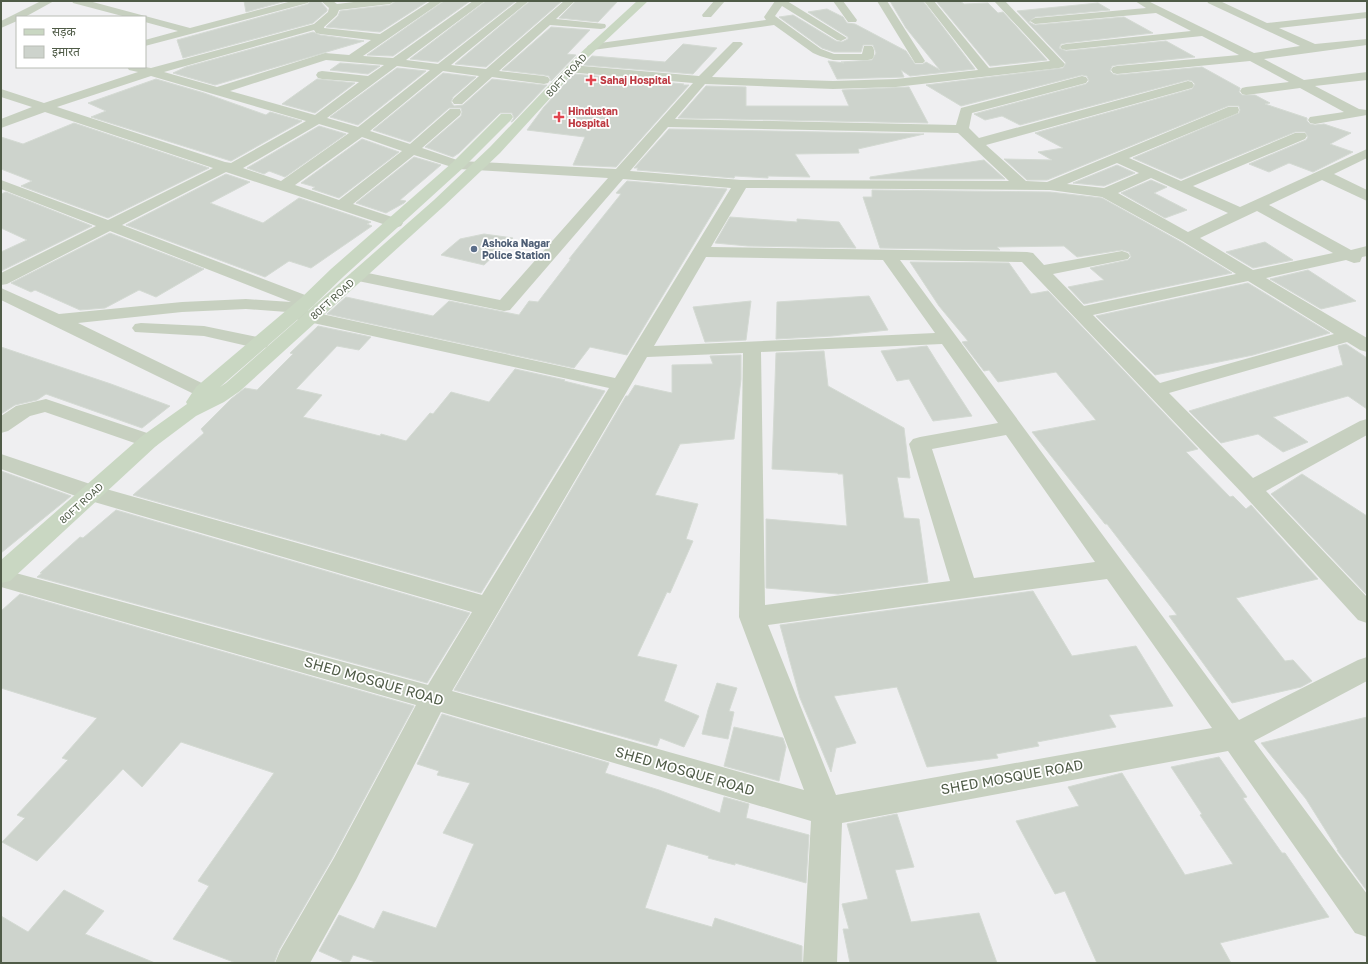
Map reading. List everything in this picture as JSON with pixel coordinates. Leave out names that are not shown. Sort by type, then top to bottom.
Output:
[{"type":"main road","points":[[189,411],[204,391],[260,343],[303,310],[337,273],[458,165],[544,80],[580,48],[601,26],[630,1]]},
{"type":"main road","name":"80FT ROAD","points":[[3,569],[92,493],[149,441],[189,411],[217,398],[233,388],[303,310],[358,276],[495,150],[571,69],[643,1]]},
{"type":"street","points":[[19,16],[49,1]]},
{"type":"street","points":[[77,1],[134,16]]},
{"type":"street","points":[[100,7],[114,1]]},
{"type":"street","points":[[146,43],[304,1]]},
{"type":"street","points":[[1,124],[44,107],[151,72],[318,26],[334,13],[330,4],[390,1]]},
{"type":"street","points":[[352,58],[438,1]]},
{"type":"street","points":[[1,280],[229,167],[317,120],[449,22],[480,1]]},
{"type":"street","points":[[285,186],[360,132],[524,1]]},
{"type":"street","points":[[343,204],[413,149],[457,107],[488,73],[570,1]]},
{"type":"street","points":[[707,15],[720,1]]},
{"type":"street","points":[[841,38],[780,1],[769,17],[816,51],[824,54],[833,56],[868,57],[868,48]]},
{"type":"street","points":[[838,1],[852,20]]},
{"type":"street","points":[[882,1],[919,61]]},
{"type":"street","points":[[929,1],[986,72]]},
{"type":"street","points":[[571,69],[702,80],[833,85],[896,83],[1059,64],[999,1]]},
{"type":"street","points":[[1140,1],[1362,113]]},
{"type":"street","points":[[1215,2],[1239,2]]},
{"type":"street","points":[[1215,2],[1313,48]]},
{"type":"street","points":[[1035,21],[1157,10]]},
{"type":"street","points":[[1266,26],[1367,15]]},
{"type":"street","points":[[1,25],[16,18]]},
{"type":"street","points":[[146,19],[192,31]]},
{"type":"street","points":[[546,21],[601,26]]},
{"type":"street","points":[[449,22],[506,28]]},
{"type":"street","points":[[593,47],[774,22]]},
{"type":"street","points":[[318,26],[320,32],[382,38]]},
{"type":"street","points":[[520,30],[535,32]]},
{"type":"street","points":[[1066,47],[1203,33]]},
{"type":"street","points":[[1117,70],[1252,57],[1367,42]]},
{"type":"street","points":[[358,276],[504,306],[702,80],[737,44]]},
{"type":"street","points":[[466,47],[481,48]]},
{"type":"street","points":[[496,50],[512,51]]},
{"type":"street","points":[[217,91],[325,56],[395,62],[544,80]]},
{"type":"street","points":[[137,68],[360,132],[458,165],[620,174],[741,184],[1050,186],[1106,193],[1188,238],[1367,346]]},
{"type":"street","points":[[322,75],[370,80]]},
{"type":"street","points":[[1246,91],[1367,76]]},
{"type":"street","points":[[962,129],[966,111],[1082,80]]},
{"type":"street","points":[[977,143],[1188,85]]},
{"type":"street","points":[[1,93],[394,222]]},
{"type":"street","points":[[1050,186],[1233,110]]},
{"type":"street","points":[[1315,120],[1362,113]]},
{"type":"street","points":[[664,123],[962,129],[1022,186]]},
{"type":"street","points":[[1181,186],[1300,136]]},
{"type":"street","points":[[1188,238],[1367,153]]},
{"type":"street","points":[[1118,158],[1240,213]]},
{"type":"street","points":[[1106,193],[1150,172]]},
{"type":"street","points":[[1322,174],[1367,196]]},
{"type":"street","points":[[1,184],[109,226],[303,310]]},
{"type":"street","points":[[292,963],[345,869],[434,698],[741,184]]},
{"type":"street","points":[[1257,205],[1367,265]]},
{"type":"street","points":[[1080,312],[1367,251]]},
{"type":"street","points":[[700,252],[1027,257],[1251,488],[1367,612]]},
{"type":"street","points":[[888,255],[1367,921]]},
{"type":"street","points":[[1041,271],[1122,256]]},
{"type":"street","points":[[1,293],[204,391]]},
{"type":"street","points":[[56,320],[190,306],[246,304],[303,310],[621,385]]},
{"type":"street","points":[[141,328],[204,331],[260,343]]},
{"type":"street","points":[[1156,390],[1349,335]]},
{"type":"street","points":[[641,352],[948,338]]},
{"type":"street","points":[[752,347],[752,617],[826,811],[820,963]]},
{"type":"street","points":[[1,426],[23,411],[46,405],[149,441]]},
{"type":"street","points":[[1251,488],[1367,426]]},
{"type":"street","points":[[965,589],[920,444],[1012,427]]},
{"type":"street","points":[[1,461],[92,493],[488,607]]},
{"type":"street","name":"SHED MOSQUE ROAD","points":[[3,569],[434,698],[826,811],[1234,737],[1367,668]]},
{"type":"street","points":[[752,617],[1114,569]]},
{"type":"building","points":[[244,1],[286,1],[246,12]]},
{"type":"building","points":[[310,1],[320,1],[327,9],[327,11],[313,23],[183,58],[177,40],[308,4]]},
{"type":"building","points":[[396,1],[428,1],[380,32],[326,27],[338,16],[340,11],[390,5]]},
{"type":"building","points":[[444,1],[470,1],[393,56],[367,55]]},
{"type":"building","points":[[486,1],[516,1],[438,62],[410,59]]},
{"type":"building","points":[[530,1],[562,1],[486,67],[455,64]]},
{"type":"building","points":[[576,1],[618,1],[598,22],[559,18]]},
{"type":"building","points":[[890,1],[923,1],[975,69],[910,76],[901,70],[904,77],[837,79],[828,61],[844,63],[841,62],[872,60],[876,53],[873,45],[863,45],[861,52],[834,52],[822,48],[779,17],[793,15],[836,41],[842,42],[848,39],[848,37],[808,12],[827,9],[843,17],[847,23],[855,24],[906,51],[915,64],[923,64],[926,62],[940,70],[906,28]]},
{"type":"building","points":[[936,1],[960,1],[964,4],[988,3],[998,13],[1003,12],[1047,60],[990,66]]},
{"type":"building","points":[[1098,3],[1110,10],[1035,17],[1029,22],[1035,25],[1124,17],[1153,33],[1066,43],[1061,44],[1059,48],[1066,51],[1166,41],[1195,57],[1117,65],[1112,66],[1110,71],[1117,75],[1202,67],[1240,88],[1239,92],[1242,95],[1255,95],[1270,103],[1265,104],[1307,118],[1307,121],[1310,124],[1324,124],[1351,133],[1330,144],[1353,152],[1313,172],[1289,163],[1269,172],[1249,164],[1306,140],[1308,137],[1305,132],[1295,132],[1181,179],[1133,158],[1239,113],[1239,106],[1228,106],[1047,180],[1027,180],[1004,159],[1052,160],[1038,152],[1063,148],[1035,133],[1192,89],[1195,84],[1188,80],[1020,125],[1002,116],[985,120],[974,114],[1086,84],[1089,81],[1087,76],[1082,75],[961,106],[926,85],[1063,68],[1066,63],[1017,11]]},
{"type":"building","points":[[551,27],[590,30],[567,54],[576,55],[551,81],[549,76],[502,70]]},
{"type":"building","points":[[313,32],[320,35],[364,41],[215,85],[173,73],[186,67]]},
{"type":"building","points":[[683,44],[717,48],[693,74],[583,65],[592,56],[665,62]]},
{"type":"building","points":[[340,63],[380,66],[368,74],[330,70]]},
{"type":"building","points":[[397,68],[426,71],[358,125],[330,117]]},
{"type":"building","points":[[443,73],[476,77],[453,97],[451,102],[454,106],[463,105],[492,79],[547,85],[513,121],[511,122],[514,118],[512,113],[500,113],[453,157],[425,147],[461,116],[461,108],[449,108],[410,142],[373,130]]},
{"type":"building","points":[[574,74],[689,85],[616,167],[573,165],[585,137],[527,130],[544,107]]},
{"type":"building","points":[[156,79],[204,93],[266,115],[270,112],[302,121],[231,161],[91,117],[106,111],[88,103]]},
{"type":"building","points":[[317,79],[355,83],[315,113],[282,104]]},
{"type":"building","points":[[706,86],[746,87],[746,106],[849,106],[842,90],[909,87],[928,123],[678,118]]},
{"type":"building","points":[[74,123],[209,168],[108,218],[21,186],[32,181],[1,169],[1,137],[23,144]]},
{"type":"building","points":[[319,126],[346,134],[285,177],[269,171],[264,174],[247,168]]},
{"type":"building","points":[[669,129],[924,134],[858,149],[859,153],[795,154],[810,177],[768,176],[768,178],[735,176],[734,178],[637,170],[638,168],[634,168]]},
{"type":"building","points":[[362,139],[399,152],[339,198],[312,189],[315,187],[301,183]]},
{"type":"building","points":[[414,157],[441,165],[400,200],[406,201],[404,203],[386,213],[356,203]]},
{"type":"building","points":[[984,160],[1005,179],[870,179],[870,177]]},
{"type":"building","points":[[1117,165],[1135,173],[1104,186],[1073,183]]},
{"type":"building","points":[[226,174],[250,182],[210,203],[263,223],[299,198],[371,222],[367,224],[372,226],[311,268],[289,261],[265,277],[126,225]]},
{"type":"building","points":[[1151,180],[1167,187],[1154,193],[1187,210],[1165,218],[1121,193]]},
{"type":"building","points":[[627,181],[727,189],[627,355],[590,347],[574,368],[327,314],[346,297],[433,316],[449,301],[519,315],[529,301],[538,302],[571,259],[569,259],[621,194],[616,193]]},
{"type":"building","points":[[872,190],[1050,192],[1102,198],[1181,242],[1232,273],[1084,304],[1068,287],[1104,280],[1090,268],[1128,260],[1131,257],[1129,252],[1122,250],[1077,257],[1064,246],[997,247],[1000,250],[880,248],[863,197],[872,197]]},
{"type":"building","points":[[6,192],[92,226],[1,271],[1,252],[27,240],[1,228],[1,194]]},
{"type":"building","points":[[730,217],[797,222],[797,219],[839,222],[856,248],[748,246],[715,243]]},
{"type":"building","points":[[110,233],[204,269],[156,297],[139,290],[105,308],[80,310],[35,290],[31,292],[11,283]]},
{"type":"building","points":[[484,234],[513,238],[484,265],[441,255],[460,239]]},
{"type":"building","points":[[1265,242],[1293,260],[1253,268],[1226,252]]},
{"type":"building","points":[[910,262],[1009,263],[1031,294],[1048,291],[1198,449],[1186,452],[1230,497],[1233,496],[1246,509],[1251,505],[1318,579],[1236,598],[1285,661],[1293,660],[1312,681],[1301,687],[1232,703],[1169,616],[1177,615],[1107,524],[1105,524],[1032,432],[1096,420],[1056,372],[998,382],[989,370],[984,371],[962,342],[968,341],[939,306]]},
{"type":"building","points":[[1308,270],[1356,301],[1321,309],[1270,279]]},
{"type":"building","points":[[1248,283],[1330,333],[1253,355],[1155,375],[1096,316]]},
{"type":"building","points":[[869,296],[888,330],[832,336],[776,339],[777,302]]},
{"type":"building","points":[[751,301],[746,340],[705,342],[693,307]]},
{"type":"building","points":[[318,326],[371,337],[359,350],[337,346],[296,389],[322,395],[303,417],[380,436],[381,434],[406,441],[430,413],[433,414],[451,392],[489,402],[515,369],[605,391],[481,593],[133,495],[204,433],[201,429],[231,399],[245,388],[257,390],[293,354],[290,353]]},
{"type":"building","points":[[1346,344],[1367,358],[1367,409],[1348,396],[1273,417],[1308,442],[1283,452],[1258,434],[1221,443],[1189,411],[1343,365],[1338,346]]},
{"type":"building","points":[[927,346],[972,416],[933,421],[909,379],[897,381],[881,351]]},
{"type":"building","points":[[1,347],[111,384],[170,406],[142,428],[46,394],[37,400],[15,405],[1,414]]},
{"type":"building","points":[[824,351],[828,386],[904,428],[910,478],[897,477],[904,518],[919,519],[928,582],[838,594],[766,588],[766,519],[847,526],[843,474],[772,469],[776,353]]},
{"type":"building","points":[[741,355],[741,379],[734,439],[680,444],[655,495],[698,504],[686,539],[693,541],[670,593],[667,592],[637,656],[677,665],[664,701],[699,716],[684,747],[660,738],[657,746],[454,690],[626,396],[628,396],[635,385],[672,393],[672,365],[713,364],[710,356]]},
{"type":"building","points":[[1,471],[71,496],[1,553]]},
{"type":"building","points":[[1302,474],[1367,516],[1367,595],[1271,494]]},
{"type":"building","points":[[116,510],[470,613],[427,683],[37,577],[80,537],[83,538]]},
{"type":"building","points":[[1033,591],[1072,656],[1136,646],[1173,706],[1109,715],[1116,727],[1037,742],[1039,746],[996,754],[998,758],[927,767],[897,687],[834,696],[856,743],[836,748],[831,772],[800,698],[780,625]]},
{"type":"building","points":[[20,594],[414,706],[333,857],[279,950],[274,963],[236,963],[173,939],[209,886],[198,881],[274,773],[181,742],[142,787],[123,769],[37,861],[2,842],[25,818],[17,815],[68,760],[62,758],[97,718],[1,688],[1,611]]},
{"type":"building","points":[[717,683],[737,688],[729,711],[734,712],[728,739],[702,734]]},
{"type":"building","points":[[442,714],[609,763],[605,773],[659,790],[720,813],[724,797],[749,804],[746,818],[809,835],[806,883],[735,863],[735,865],[708,858],[709,856],[667,844],[645,908],[712,927],[715,918],[802,946],[802,963],[379,963],[353,955],[349,963],[346,963],[319,951],[339,915],[374,929],[383,911],[436,928],[474,844],[443,833],[470,783],[437,775],[439,771],[417,764]]},
{"type":"building","points":[[1367,717],[1367,891],[1337,850],[1306,799],[1261,743]]},
{"type":"building","points":[[734,727],[783,738],[786,747],[779,781],[724,766]]},
{"type":"building","points":[[1219,757],[1247,797],[1243,798],[1282,853],[1285,853],[1329,917],[1220,943],[1231,963],[1097,963],[1065,891],[1055,894],[1016,821],[1079,806],[1068,787],[1122,773],[1185,875],[1233,864],[1200,815],[1202,814],[1171,767]]},
{"type":"building","points":[[897,814],[914,867],[895,870],[911,922],[979,913],[997,963],[850,963],[843,929],[849,929],[842,904],[868,899],[847,824]]},
{"type":"building","points":[[64,890],[104,911],[85,934],[155,963],[1,963],[1,916],[28,932]]},
{"type":"place","name":"Sahaj Hospital","points":[[591,80]]},
{"type":"place","name":"Hindustan Hospital","points":[[559,117]]},
{"type":"place","name":"Ashoka Nagar Police Station","points":[[474,249]]}]
